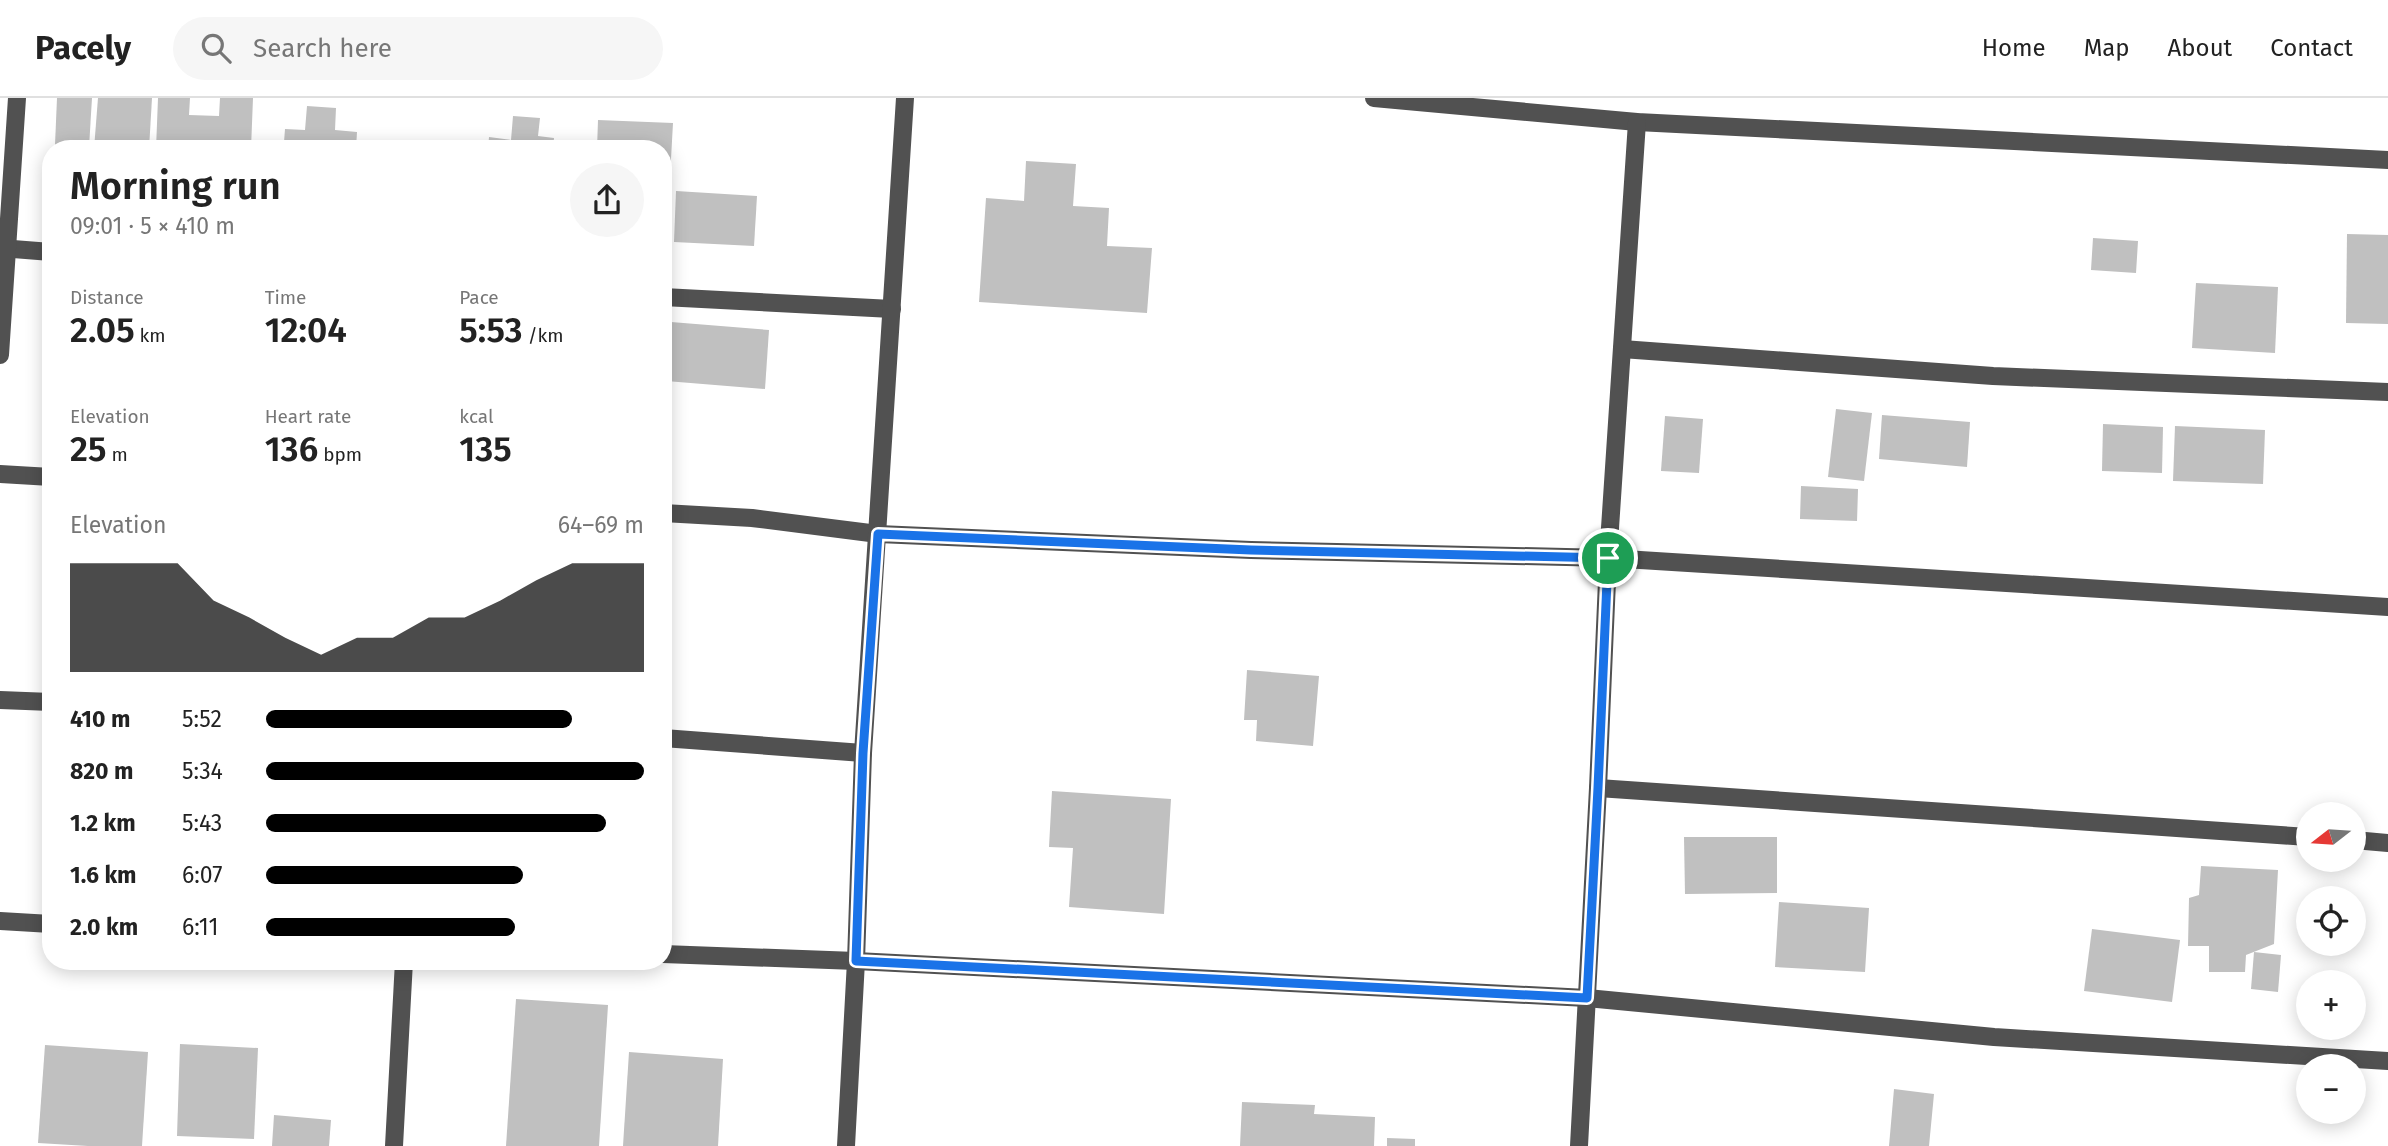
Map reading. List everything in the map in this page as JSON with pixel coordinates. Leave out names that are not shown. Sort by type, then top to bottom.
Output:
[{"type":"street","points":[[0,355],[4,248],[17,98]]},
{"type":"street","points":[[846,1146],[863,753],[905,98]]},
{"type":"street","points":[[1374,98],[1637,122],[2388,160]]},
{"type":"street","points":[[1579,1146],[1608,558],[1637,122]]},
{"type":"street","points":[[4,248],[42,251]]},
{"type":"street","points":[[672,297],[892,309]]},
{"type":"street","points":[[1622,349],[1993,376],[2388,392]]},
{"type":"street","points":[[0,474],[42,476]]},
{"type":"street","points":[[672,514],[752,518],[878,534],[1251,550],[1608,558],[2388,607]]},
{"type":"street","points":[[0,700],[42,702]]},
{"type":"street","points":[[672,739],[863,753]]},
{"type":"street","points":[[1598,788],[2296,836]]},
{"type":"street","points":[[2366,841],[2388,842]]},
{"type":"street","points":[[0,921],[42,923]]},
{"type":"street","points":[[672,954],[856,961],[1587,998],[1994,1037],[2388,1061]]},
{"type":"street","points":[[394,1146],[404,970]]},
{"type":"building","points":[[57,98],[92,98],[89,140],[55,140]]},
{"type":"building","points":[[98,98],[152,98],[150,140],[95,140]]},
{"type":"building","points":[[158,98],[190,98],[189,115],[219,116],[220,98],[253,98],[251,140],[156,140]]},
{"type":"building","points":[[307,106],[336,108],[335,130],[357,132],[357,140],[284,140],[285,129],[305,130]]},
{"type":"building","points":[[513,116],[540,118],[538,136],[554,138],[554,140],[511,140]]},
{"type":"building","points":[[598,120],[673,123],[672,141],[597,140]]},
{"type":"building","points":[[489,137],[511,140],[489,140]]},
{"type":"building","points":[[1026,161],[1076,164],[1073,206],[1109,208],[1107,246],[1152,248],[1147,313],[979,302],[986,198],[1024,201]]},
{"type":"building","points":[[676,191],[757,196],[754,246],[674,242]]},
{"type":"building","points":[[2347,234],[2388,235],[2388,324],[2346,323]]},
{"type":"building","points":[[2093,238],[2138,241],[2136,273],[2091,270]]},
{"type":"building","points":[[2196,283],[2278,287],[2275,353],[2192,348]]},
{"type":"building","points":[[672,322],[769,330],[765,389],[672,381]]},
{"type":"building","points":[[1836,409],[1872,413],[1864,481],[1828,477]]},
{"type":"building","points":[[1882,415],[1970,422],[1967,467],[1879,459]]},
{"type":"building","points":[[1665,416],[1703,419],[1699,473],[1661,471]]},
{"type":"building","points":[[2103,424],[2163,427],[2162,473],[2102,471]]},
{"type":"building","points":[[2175,426],[2265,430],[2263,484],[2173,481]]},
{"type":"building","points":[[1801,486],[1858,489],[1857,521],[1800,519]]},
{"type":"building","points":[[1247,670],[1319,676],[1313,746],[1256,741],[1257,720],[1244,720]]},
{"type":"building","points":[[1052,791],[1171,799],[1164,914],[1069,907],[1073,848],[1049,847]]},
{"type":"building","points":[[1684,837],[1777,837],[1777,893],[1685,894]]},
{"type":"building","points":[[2201,866],[2278,870],[2274,944],[2246,955],[2245,972],[2209,972],[2209,946],[2188,946],[2189,898],[2199,895]]},
{"type":"building","points":[[1779,902],[1869,908],[1865,972],[1775,967]]},
{"type":"building","points":[[2092,929],[2180,940],[2172,1002],[2084,991]]},
{"type":"building","points":[[2254,952],[2281,955],[2278,992],[2251,989]]},
{"type":"building","points":[[516,999],[608,1005],[599,1146],[506,1146]]},
{"type":"building","points":[[180,1044],[258,1048],[254,1139],[177,1136]]},
{"type":"building","points":[[45,1045],[148,1052],[142,1146],[38,1143]]},
{"type":"building","points":[[629,1052],[723,1059],[718,1146],[623,1146]]},
{"type":"building","points":[[1894,1089],[1934,1094],[1929,1146],[1889,1146]]},
{"type":"building","points":[[1242,1102],[1315,1105],[1314,1114],[1375,1117],[1374,1146],[1240,1146]]},
{"type":"building","points":[[274,1115],[331,1120],[329,1146],[272,1146]]},
{"type":"building","points":[[1387,1138],[1415,1139],[1415,1146],[1387,1146]]},
{"type":"route","points":[[878,534],[1251,550],[1608,558],[1587,998],[856,961],[863,753],[878,534]]}]
